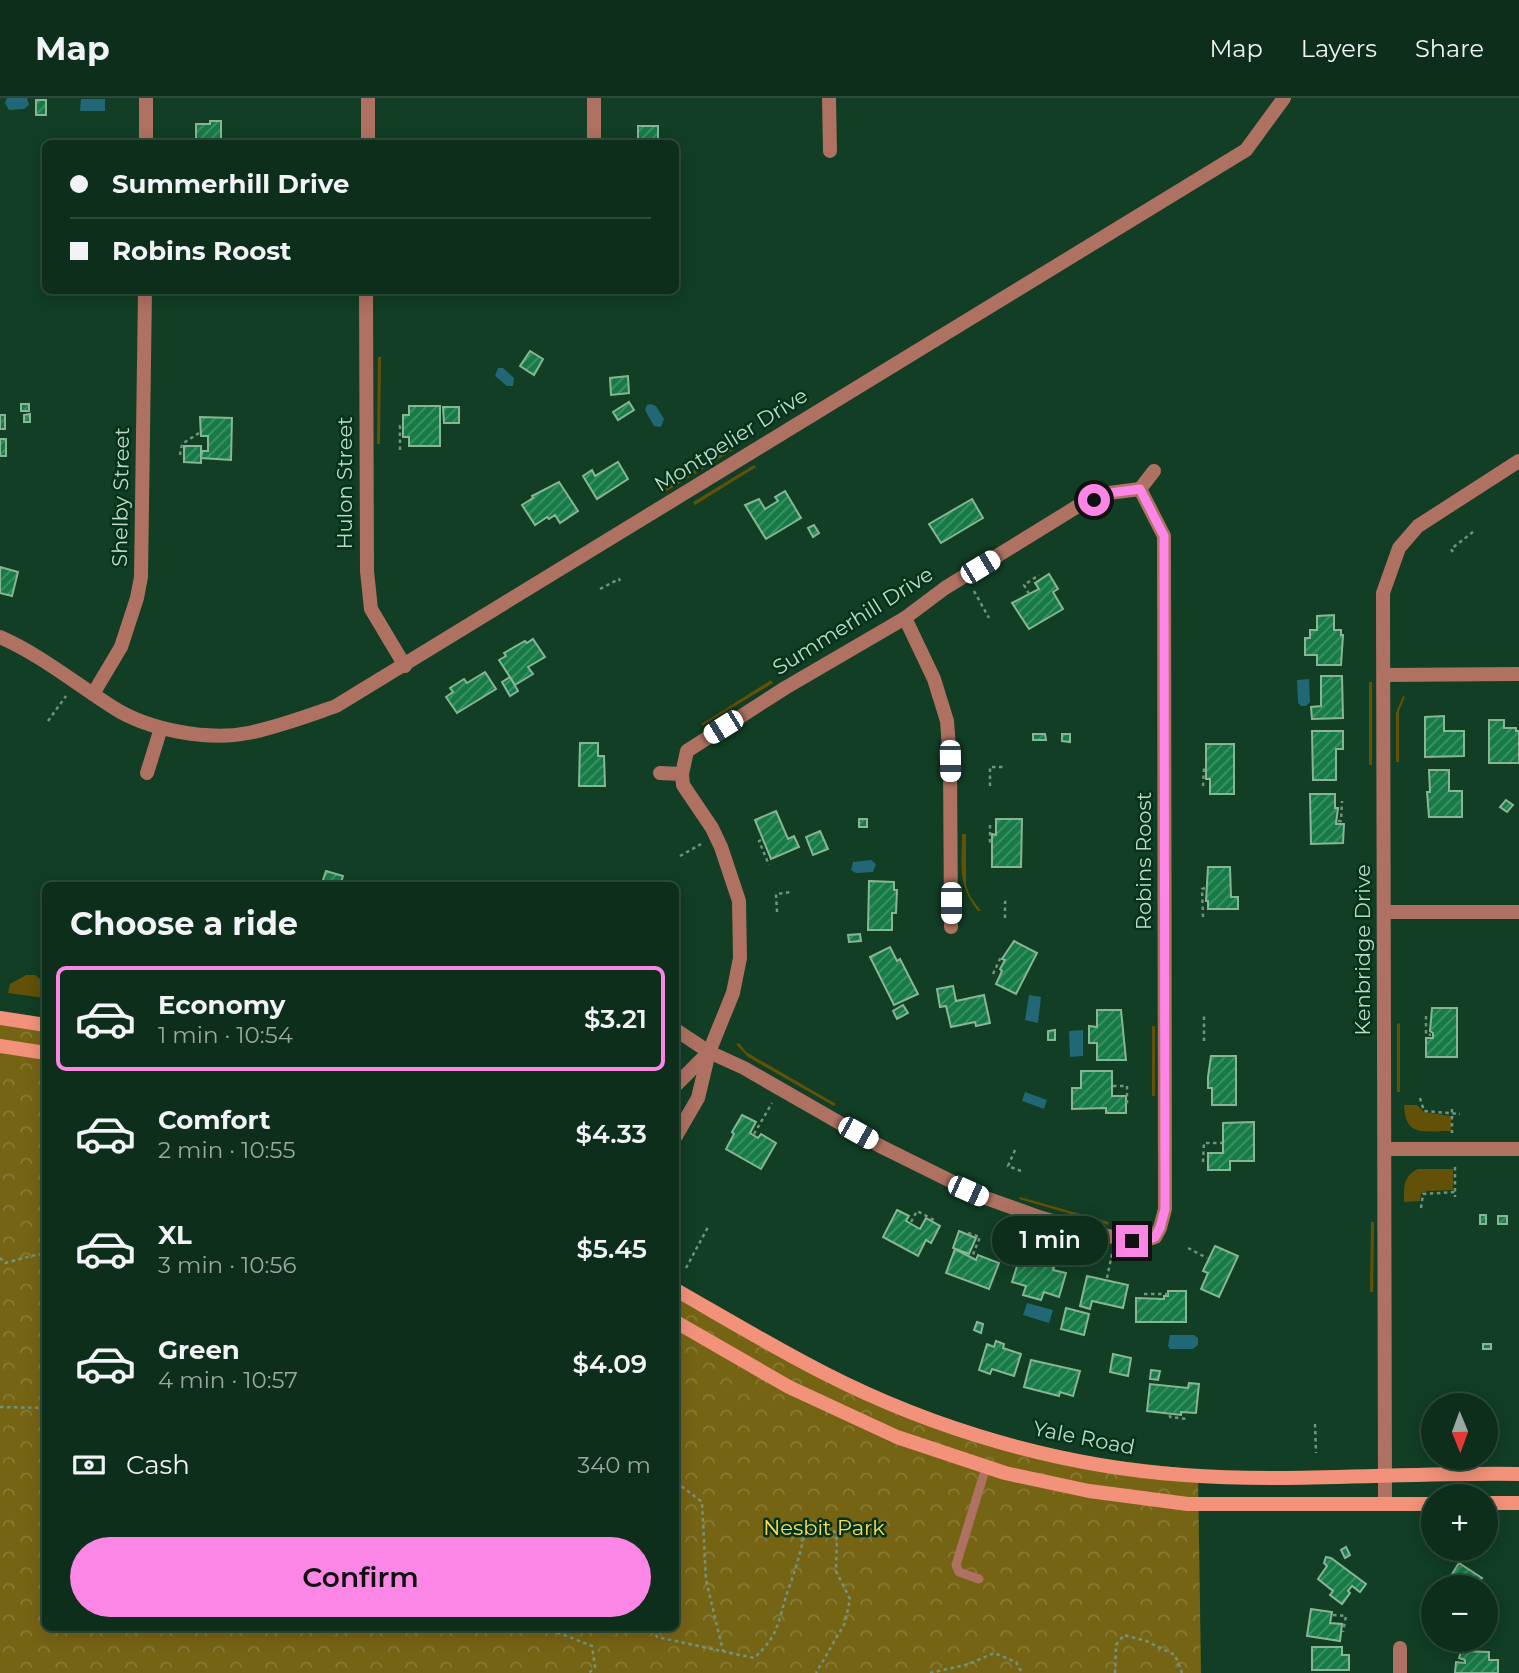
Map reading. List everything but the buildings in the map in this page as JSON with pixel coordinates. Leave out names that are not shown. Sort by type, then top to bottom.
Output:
[{"type":"main road","points":[[0,1018],[42,1024]]},
{"type":"main road","points":[[0,1046],[42,1052]]},
{"type":"main road","name":"Yale Road","points":[[679,1292],[822,1373],[859,1390],[954,1428],[1052,1455],[1183,1475],[1223,1477],[1519,1474]]},
{"type":"main road","points":[[679,1324],[801,1392],[897,1437],[986,1467],[1089,1491],[1188,1504],[1421,1504]]},
{"type":"main road","points":[[1498,1503],[1519,1503]]},
{"type":"street","points":[[146,98],[146,140]]},
{"type":"street","points":[[368,140],[369,98]]},
{"type":"street","points":[[594,98],[594,140]]},
{"type":"street","points":[[830,98],[830,151]]},
{"type":"street","name":"Montpelier Drive","points":[[0,637],[24,648],[129,716],[161,728],[203,735],[246,734],[336,706],[1246,150],[1284,98]]},
{"type":"street","name":"Shelby Street","points":[[93,694],[121,647],[136,603],[141,577],[145,294]]},
{"type":"street","name":"Hulon Street","points":[[366,294],[367,571],[371,609],[405,666]]},
{"type":"street","name":"Kenbridge Drive","points":[[1385,1504],[1383,593],[1398,548],[1431,516],[1519,461]]},
{"type":"street","points":[[1140,489],[1154,471]]},
{"type":"street","name":"Summerhill Drive","points":[[682,774],[687,751],[702,739],[905,618],[945,588],[1078,506],[1109,493],[1140,489]]},
{"type":"street","name":"Robins Roost","points":[[709,1052],[744,1068],[880,1146],[983,1197],[1090,1232],[1132,1241],[1155,1237],[1163,1218],[1165,1197],[1164,536],[1140,489]]},
{"type":"street","points":[[905,618],[934,679],[947,721],[950,761],[951,927]]},
{"type":"street","points":[[1384,675],[1519,674]]},
{"type":"street","points":[[147,773],[161,728]]},
{"type":"street","points":[[660,773],[682,774],[683,785],[712,828],[739,901],[741,938],[733,993],[709,1052],[698,1098],[679,1131]]},
{"type":"street","points":[[1385,912],[1519,912]]},
{"type":"street","points":[[679,1032],[709,1052]]},
{"type":"street","points":[[679,1082],[709,1052]]},
{"type":"street","points":[[1385,1149],[1519,1149]]},
{"type":"street","points":[[1400,1648],[1401,1673]]},
{"type":"lane","points":[[979,1579],[959,1572],[956,1565],[986,1467]]},
{"type":"path","points":[[400,450],[402,426]]},
{"type":"path","points":[[180,455],[182,444],[200,433]]},
{"type":"path","points":[[1453,552],[1451,549],[1473,532]]},
{"type":"path","points":[[1029,594],[1024,585],[1039,575]]},
{"type":"path","points":[[600,589],[618,579],[620,581]]},
{"type":"path","points":[[974,591],[989,618]]},
{"type":"path","points":[[48,721],[66,696]]},
{"type":"path","points":[[990,786],[990,767],[1004,767]]},
{"type":"path","points":[[1203,768],[1203,786]]},
{"type":"path","points":[[1338,821],[1342,821],[1342,801]]},
{"type":"path","points":[[990,825],[992,843]]},
{"type":"path","points":[[761,840],[759,841],[769,865]]},
{"type":"path","points":[[680,856],[701,844]]},
{"type":"path","points":[[1203,917],[1202,889],[1205,888]]},
{"type":"path","points":[[777,912],[776,894],[792,892]]},
{"type":"path","points":[[1005,918],[1005,902],[1008,902]]},
{"type":"path","points":[[993,974],[1000,959],[1003,961]]},
{"type":"path","points":[[1204,1041],[1206,1015]]},
{"type":"path","points":[[1426,1016],[1426,1034],[1431,1035]]},
{"type":"path","points":[[1113,1086],[1127,1086],[1127,1104]]},
{"type":"path","points":[[1420,1098],[1424,1111],[1460,1114]]},
{"type":"path","points":[[754,1134],[772,1103]]},
{"type":"path","points":[[1452,1112],[1452,1133]]},
{"type":"path","points":[[1203,1162],[1204,1143],[1222,1143]]},
{"type":"path","points":[[1015,1150],[1008,1166],[1021,1171]]},
{"type":"path","points":[[1455,1167],[1455,1197]]},
{"type":"path","points":[[1421,1208],[1423,1194],[1455,1192]]},
{"type":"path","points":[[911,1222],[917,1211],[934,1220]]},
{"type":"path","points":[[686,1268],[708,1227]]},
{"type":"path","points":[[968,1233],[980,1237],[972,1257]]},
{"type":"path","points":[[1188,1248],[1207,1258]]},
{"type":"path","points":[[0,1258],[5,1263],[39,1254],[42,1256]]},
{"type":"path","points":[[1107,1278],[1112,1254]]},
{"type":"path","points":[[1144,1294],[1168,1294]]},
{"type":"path","points":[[0,1407],[42,1408]]},
{"type":"path","points":[[1170,1415],[1187,1419]]},
{"type":"path","points":[[1315,1424],[1317,1453]]},
{"type":"path","points":[[679,1484],[702,1502],[706,1580],[723,1651]]},
{"type":"path","points":[[654,1631],[657,1637],[754,1658],[778,1630],[788,1590],[799,1562],[804,1536],[824,1522],[837,1534],[836,1571],[850,1599],[845,1623],[816,1673]]},
{"type":"path","points":[[1334,1615],[1346,1616],[1343,1632]]},
{"type":"path","points":[[554,1631],[592,1646],[595,1667],[589,1673]]},
{"type":"path","points":[[1115,1673],[1116,1645],[1124,1635],[1146,1641],[1175,1655],[1182,1673]]},
{"type":"path","points":[[930,1673],[969,1664],[994,1653],[1016,1662],[1022,1673]]},
{"type":"shaded area","points":[[378,357],[381,357],[380,444],[377,444]]},
{"type":"shaded area","points":[[734,446],[735,449],[662,494],[660,491]]},
{"type":"shaded area","points":[[754,465],[756,467],[695,505],[693,502]]},
{"type":"shaded area","points":[[771,680],[773,683],[702,726],[701,724]]},
{"type":"shaded area","points":[[1369,682],[1372,682],[1372,765],[1369,765]]},
{"type":"shaded area","points":[[1403,696],[1405,697],[1399,711],[1399,762],[1396,762],[1396,713]]},
{"type":"shaded area","points":[[962,834],[966,834],[966,885],[981,911],[978,911],[971,901],[964,883]]},
{"type":"shaded area","points":[[26,975],[35,975],[42,980],[42,998],[8,993],[10,984]]},
{"type":"shaded area","points":[[1400,1023],[1400,1092],[1397,1092],[1397,1024]]},
{"type":"shaded area","points":[[1152,1026],[1155,1026],[1155,1096],[1152,1096]]},
{"type":"shaded area","points":[[739,1043],[746,1052],[836,1104],[834,1106],[748,1057],[736,1044]]},
{"type":"shaded area","points":[[1404,1105],[1417,1105],[1424,1112],[1451,1116],[1451,1131],[1412,1128],[1405,1116]]},
{"type":"shaded area","points":[[1418,1169],[1453,1169],[1453,1190],[1428,1191],[1421,1193],[1420,1201],[1404,1202],[1407,1179]]},
{"type":"shaded area","points":[[1020,1197],[1109,1222],[1108,1225],[1019,1199]]},
{"type":"shaded area","points":[[1371,1222],[1374,1222],[1373,1292],[1370,1292]]},
{"type":"green space","name":"Nesbit Park","points":[[0,1012],[42,1019],[42,1631],[679,1631],[679,1285],[853,1383],[968,1428],[1091,1458],[1198,1470],[1201,1673],[0,1673]]},
{"type":"water","points":[[7,98],[27,98],[29,105],[24,109],[9,110],[5,103]]},
{"type":"water","points":[[81,99],[105,99],[105,111],[80,111]]},
{"type":"water","points":[[498,368],[503,368],[514,378],[513,386],[507,386],[495,376]]},
{"type":"water","points":[[647,405],[656,406],[664,419],[661,427],[654,426],[645,410]]},
{"type":"water","points":[[1309,679],[1310,702],[1301,706],[1298,703],[1297,680]]},
{"type":"water","points":[[871,860],[876,864],[873,872],[856,873],[851,870],[853,862]]},
{"type":"water","points":[[1029,995],[1041,997],[1038,1023],[1025,1020]]},
{"type":"water","points":[[1083,1030],[1083,1056],[1070,1057],[1069,1031]]},
{"type":"water","points":[[1025,1092],[1047,1100],[1044,1109],[1022,1101]]},
{"type":"water","points":[[1027,1303],[1053,1310],[1049,1323],[1023,1315]]},
{"type":"water","points":[[1170,1335],[1194,1335],[1198,1338],[1198,1345],[1193,1349],[1170,1349]]},
{"type":"route","points":[[1094,500],[1109,493],[1140,489],[1164,536],[1165,1209],[1155,1237],[1132,1241]]}]
